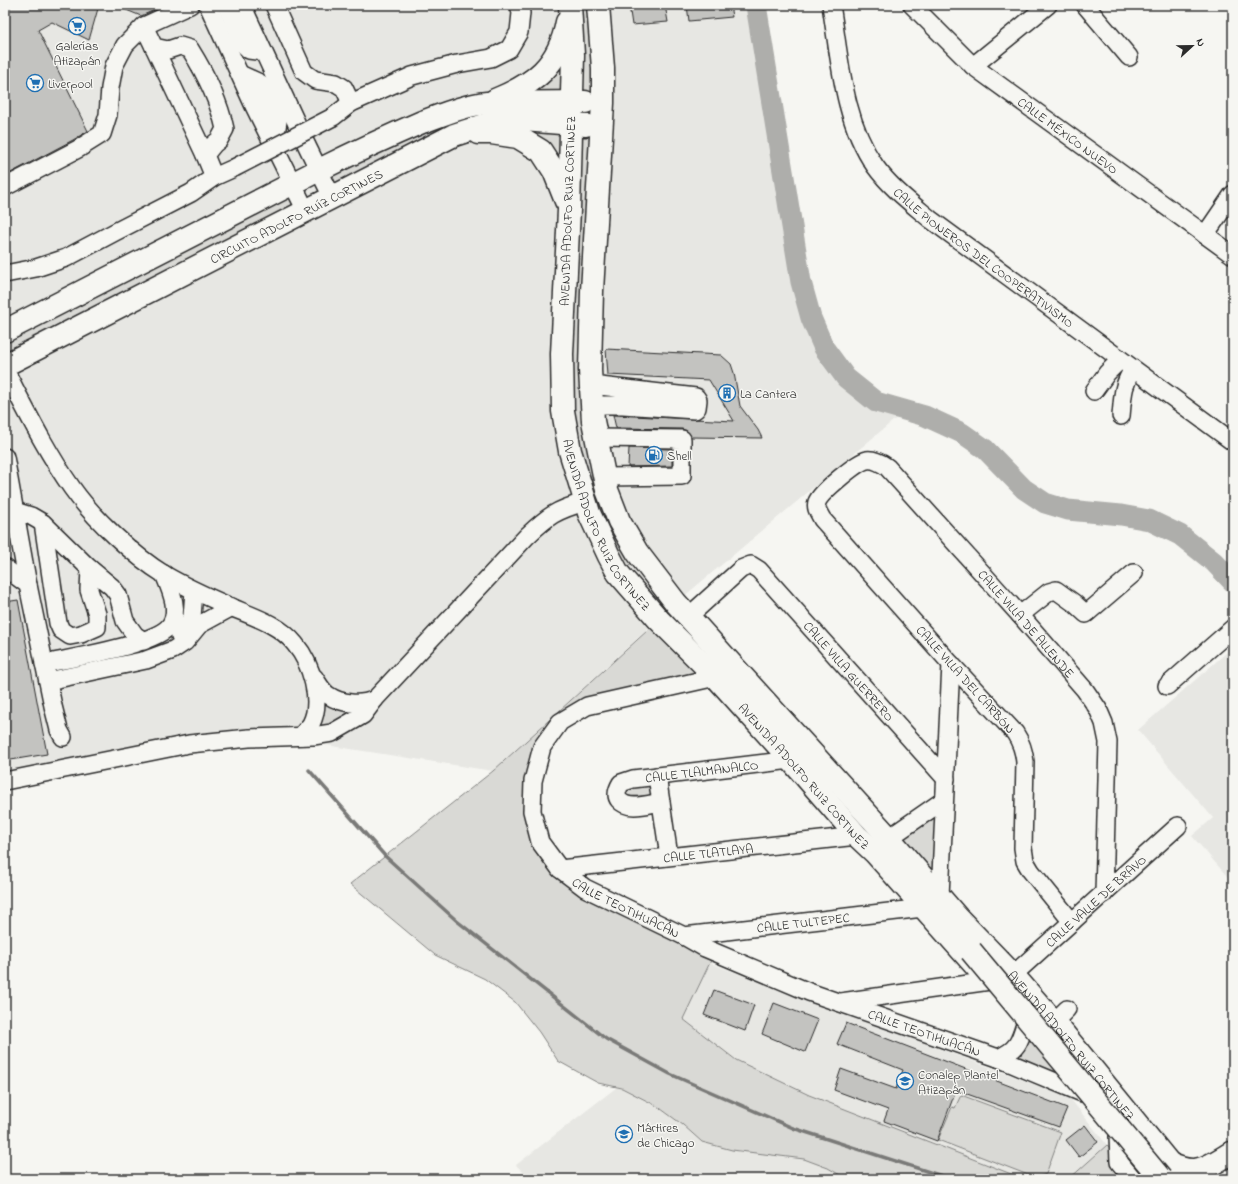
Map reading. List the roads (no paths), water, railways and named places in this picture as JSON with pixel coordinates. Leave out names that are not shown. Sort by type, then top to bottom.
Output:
[{"type":"main road","name":"AVENIDA ADOLFO RUIZ CORTINEZ","points":[[598,5],[603,68],[603,103],[592,291],[593,421],[604,477],[619,521],[636,552],[688,617],[889,838],[932,902],[1169,1176]]},
{"type":"main road","name":"AVENIDA ADOLFO RUIZ CORTINEZ","points":[[570,6],[573,55],[572,124],[562,354],[563,411],[570,451],[585,502],[597,532],[618,573],[659,620],[716,677],[857,836],[932,902]]},
{"type":"main road","points":[[487,103],[515,91],[540,75],[551,62],[561,44],[566,29],[570,6]]},
{"type":"main road","points":[[5,331],[93,284],[318,170],[374,143],[429,120],[472,104],[572,101],[603,103]]},
{"type":"main road","name":"CIRCUITO ADOLFO RUÍZ CORTINES","points":[[5,365],[454,135],[494,122],[512,119],[601,126]]},
{"type":"main road","points":[[454,135],[491,133],[518,137],[541,151],[554,171],[569,210]]},
{"type":"main road","points":[[597,532],[619,521]]},
{"type":"main road","points":[[615,567],[636,552]]},
{"type":"main road","name":"AVENIDA ADOLFO RUIZ CORTINEZ","points":[[950,923],[1061,1015],[1132,1107],[1169,1176]]},
{"type":"main road","name":"AVENIDA ADOLFO RUIZ CORTINEZ","points":[[950,923],[990,981],[1026,1021],[1064,1072],[1153,1179]]},
{"type":"main road","points":[[1064,1072],[1082,1083],[1099,1098],[1169,1176],[1186,1170],[1198,1170],[1206,1167],[1232,1151]]},
{"type":"main road","points":[[1217,1179],[1232,1151]]},
{"type":"street","points":[[5,187],[78,149],[102,134],[108,115],[110,88],[114,66],[125,45],[144,26],[190,5]]},
{"type":"street","points":[[208,5],[306,211]]},
{"type":"street","points":[[226,5],[244,45],[249,50],[263,52]]},
{"type":"street","points":[[234,5],[251,44],[263,52]]},
{"type":"street","points":[[242,5],[318,170],[332,197]]},
{"type":"street","points":[[274,5],[304,72],[314,80],[336,83],[344,88],[351,103]]},
{"type":"street","points":[[5,274],[36,268],[66,258],[191,193],[214,177],[333,117],[351,103],[412,76],[457,64],[491,58],[509,49],[519,32],[519,5]]},
{"type":"street","name":"CALLE PIONEROS DEL COOPERATIVISMO","points":[[831,5],[846,93],[853,121],[863,145],[875,167],[892,185],[930,219],[1233,442]]},
{"type":"street","name":"CALLE MÉXICO NUEVO","points":[[912,5],[973,66],[1233,255]]},
{"type":"street","points":[[973,66],[1048,5]]},
{"type":"street","points":[[1085,5],[1129,57]]},
{"type":"street","points":[[144,26],[214,177]]},
{"type":"street","points":[[154,47],[168,50],[180,46],[190,48],[222,112],[225,129],[219,140],[205,155]]},
{"type":"street","points":[[1205,235],[1233,194]]},
{"type":"street","points":[[1094,391],[1108,373],[1127,365],[1127,378],[1124,386],[1121,416]]},
{"type":"street","points":[[5,370],[58,468],[73,490],[90,510],[130,549],[164,574],[194,591],[260,619],[288,636],[296,645],[311,673],[328,695],[342,702],[366,703],[375,699]]},
{"type":"street","points":[[592,395],[651,399]]},
{"type":"street","points":[[596,438],[682,438],[682,476],[604,477]]},
{"type":"street","points":[[5,457],[28,585],[46,673],[59,730],[62,737]]},
{"type":"street","name":"CALLE VILLA DE ALLENDE","points":[[817,502],[822,494],[858,464],[867,460],[877,461],[887,467],[1085,690],[1098,709],[1104,723],[1108,742],[1109,760],[1104,894]]},
{"type":"street","points":[[5,781],[189,744],[249,738],[314,736],[332,733],[363,715],[375,699],[547,517],[560,509],[585,502]]},
{"type":"street","name":"CALLE VILLA DEL CARBÓN","points":[[817,502],[817,510],[822,519],[1015,732],[1021,742],[1025,762],[1022,848],[1025,861],[1030,871],[1072,922]]},
{"type":"street","points":[[15,511],[43,522],[90,569],[112,587],[118,595],[125,621],[135,635],[144,641]]},
{"type":"street","points":[[43,522],[58,623],[61,630],[70,636],[81,634],[97,628],[97,614],[89,590],[90,569]]},
{"type":"street","name":"CALLE VILLA GUERRERO","points":[[688,617],[741,568],[751,565],[765,576],[946,779]]},
{"type":"street","points":[[5,568],[28,585]]},
{"type":"street","points":[[46,673],[144,641],[163,632],[171,625],[175,611],[164,574]]},
{"type":"street","points":[[1020,615],[1049,592],[1056,590],[1086,614],[1134,574]]},
{"type":"street","points":[[46,673],[160,648],[177,639],[192,617],[194,591]]},
{"type":"street","points":[[46,673],[146,660],[173,650],[185,642],[199,625],[232,607]]},
{"type":"street","points":[[1167,686],[1233,628]]},
{"type":"street","points":[[932,902],[946,779],[952,664]]},
{"type":"street","points":[[302,736],[311,723],[315,711],[315,690],[311,673]]},
{"type":"street","name":"CALLE TEOTIHUACÁN","points":[[716,677],[587,706],[560,722],[542,747],[533,781],[532,811],[540,842],[560,869],[585,888],[684,936],[705,948],[809,992],[998,1058],[1082,1093]]},
{"type":"street","name":"CALLE TLALMANALCO","points":[[661,802],[629,806],[623,805],[617,798],[617,790],[621,783],[633,779],[791,760]]},
{"type":"street","points":[[657,776],[669,856]]},
{"type":"street","points":[[889,838],[944,800]]},
{"type":"street","name":"CALLE VALLE DE BRAVO","points":[[1013,975],[1178,826]]},
{"type":"street","name":"CALLE TLATLAYA","points":[[560,869],[857,836]]},
{"type":"street","name":"CALLE TULTEPEC","points":[[684,936],[932,902]]},
{"type":"street","points":[[838,1002],[990,981]]},
{"type":"street","name":"CALLE TEOTIHUACÁN","points":[[998,1058],[1009,1054],[1017,1045],[1026,1021]]},
{"type":"street","points":[[1118,1136],[1119,1162],[1133,1179]]},
{"type":"waterway","points":[[756,5],[801,282],[811,318],[824,348],[846,378],[876,402],[925,416],[962,433],[985,449],[1024,489],[1045,503],[1068,510],[1121,515],[1149,520],[1180,535],[1214,562],[1233,582]]},
{"type":"waterway","points":[[309,770],[385,856],[457,921],[606,1039],[670,1074],[793,1128],[951,1179]]},
{"type":"place","name":"Galerías Atizapán","points":[[77,26]]},
{"type":"place","name":"Liverpool","points":[[35,83]]},
{"type":"place","name":"La Cantera","points":[[727,393]]},
{"type":"place","name":"Shell","points":[[654,455]]},
{"type":"place","name":"Conalep Plantel Atizapán","points":[[905,1081]]},
{"type":"place","name":"Mártires de Chicago","points":[[624,1134]]}]
